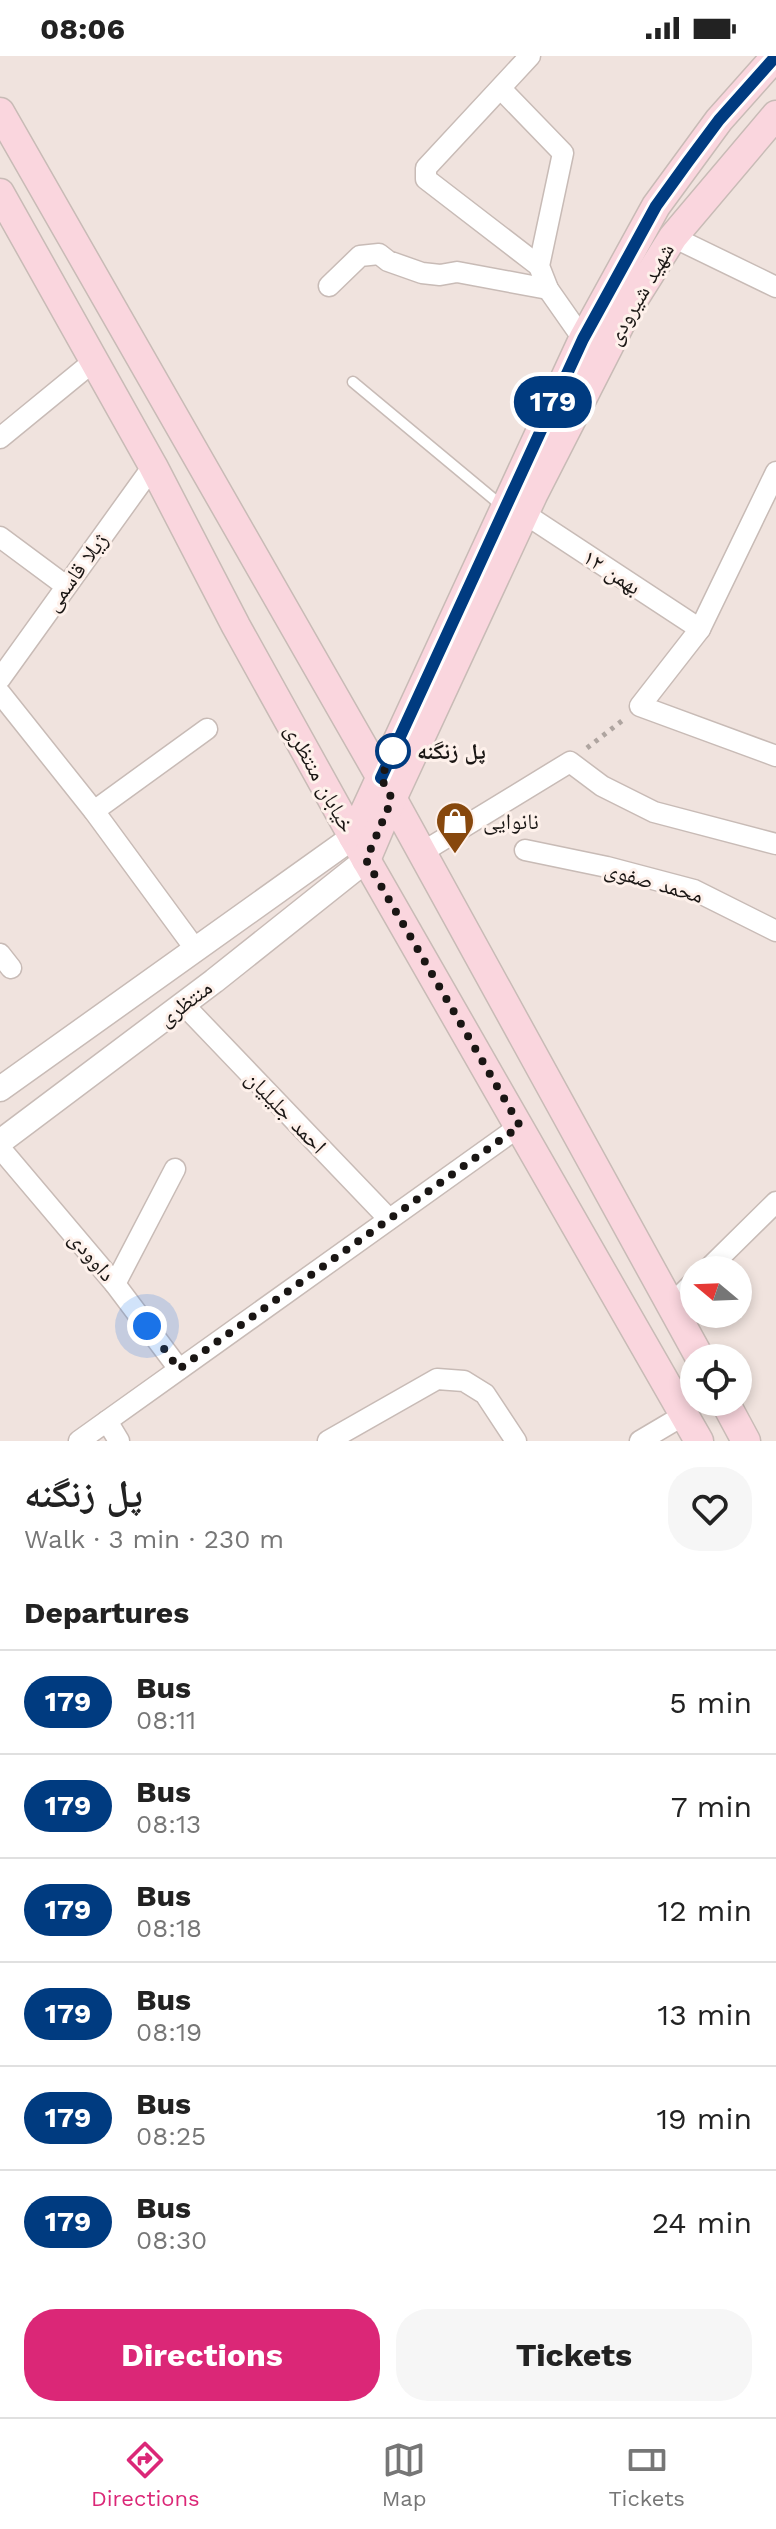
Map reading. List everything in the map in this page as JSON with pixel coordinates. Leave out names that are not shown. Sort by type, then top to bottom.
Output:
[{"type":"main road","name":"شهید شیرودی","points":[[360,849],[514,510],[583,339],[656,206],[719,120],[776,56]]},
{"type":"main road","points":[[0,112],[386,789],[692,1344]]},
{"type":"main road","name":"شهید شیرودی","points":[[514,510],[629,307],[673,237],[776,115]]},
{"type":"main road","name":"خیابان منتظری","points":[[0,193],[153,466],[236,626],[360,849],[680,1408]]},
{"type":"main road","name":"خیابان منتظری","points":[[685,1416],[699,1441]]},
{"type":"main road","points":[[733,1416],[746,1441]]},
{"type":"street","points":[[520,60],[502,90],[426,168],[426,179],[539,266],[548,289],[583,339]]},
{"type":"street","points":[[502,90],[563,153],[539,266]]},
{"type":"street","points":[[673,237],[776,287]]},
{"type":"street","points":[[329,286],[360,256],[379,254],[388,261],[422,273],[440,275],[457,272],[548,289]]},
{"type":"street","points":[[0,438],[94,361]]},
{"type":"street","name":"ژیلا قاسمی","points":[[0,679],[153,466]]},
{"type":"street","points":[[776,472],[700,629],[640,706],[776,756]]},
{"type":"street","name":"۱۲ بهمن","points":[[514,510],[700,629]]},
{"type":"street","points":[[0,537],[66,586]]},
{"type":"street","points":[[0,693],[94,811],[196,950]]},
{"type":"street","points":[[94,811],[207,729]]},
{"type":"street","points":[[421,853],[570,762],[602,786],[654,812],[776,844]]},
{"type":"street","name":"منتظری","points":[[0,1089],[196,950],[360,849]]},
{"type":"street","name":"منتظری","points":[[0,1145],[183,1004],[360,849]]},
{"type":"street","name":"محمد صفوی","points":[[525,850],[694,890],[776,931]]},
{"type":"street","name":"احمد جلیلیان","points":[[183,1004],[389,1219]]},
{"type":"street","points":[[79,1441],[520,1126]]},
{"type":"street","name":"داوودی","points":[[0,1145],[115,1284],[179,1369]]},
{"type":"street","points":[[115,1284],[175,1169]]},
{"type":"street","points":[[721,1256],[776,1202]]},
{"type":"street","points":[[671,1305],[680,1296]]},
{"type":"street","points":[[328,1441],[437,1379],[464,1381],[485,1394],[516,1441]]},
{"type":"street","points":[[640,1441],[682,1416]]},
{"type":"street","points":[[107,1421],[119,1441]]},
{"type":"lane","points":[[353,382],[514,510]]},
{"type":"path","points":[[570,762],[640,706]]},
{"type":"bus line","name":"179","points":[[381,778],[583,339],[656,206],[719,120],[776,56]]},
{"type":"place","name":"پل زنگنه","points":[[393,751]]},
{"type":"place","name":"نانوایی","points":[[455,855]]},
{"type":"route","points":[[147,1326],[179,1369],[520,1126],[366,860],[392,799],[381,778],[393,751]]}]
